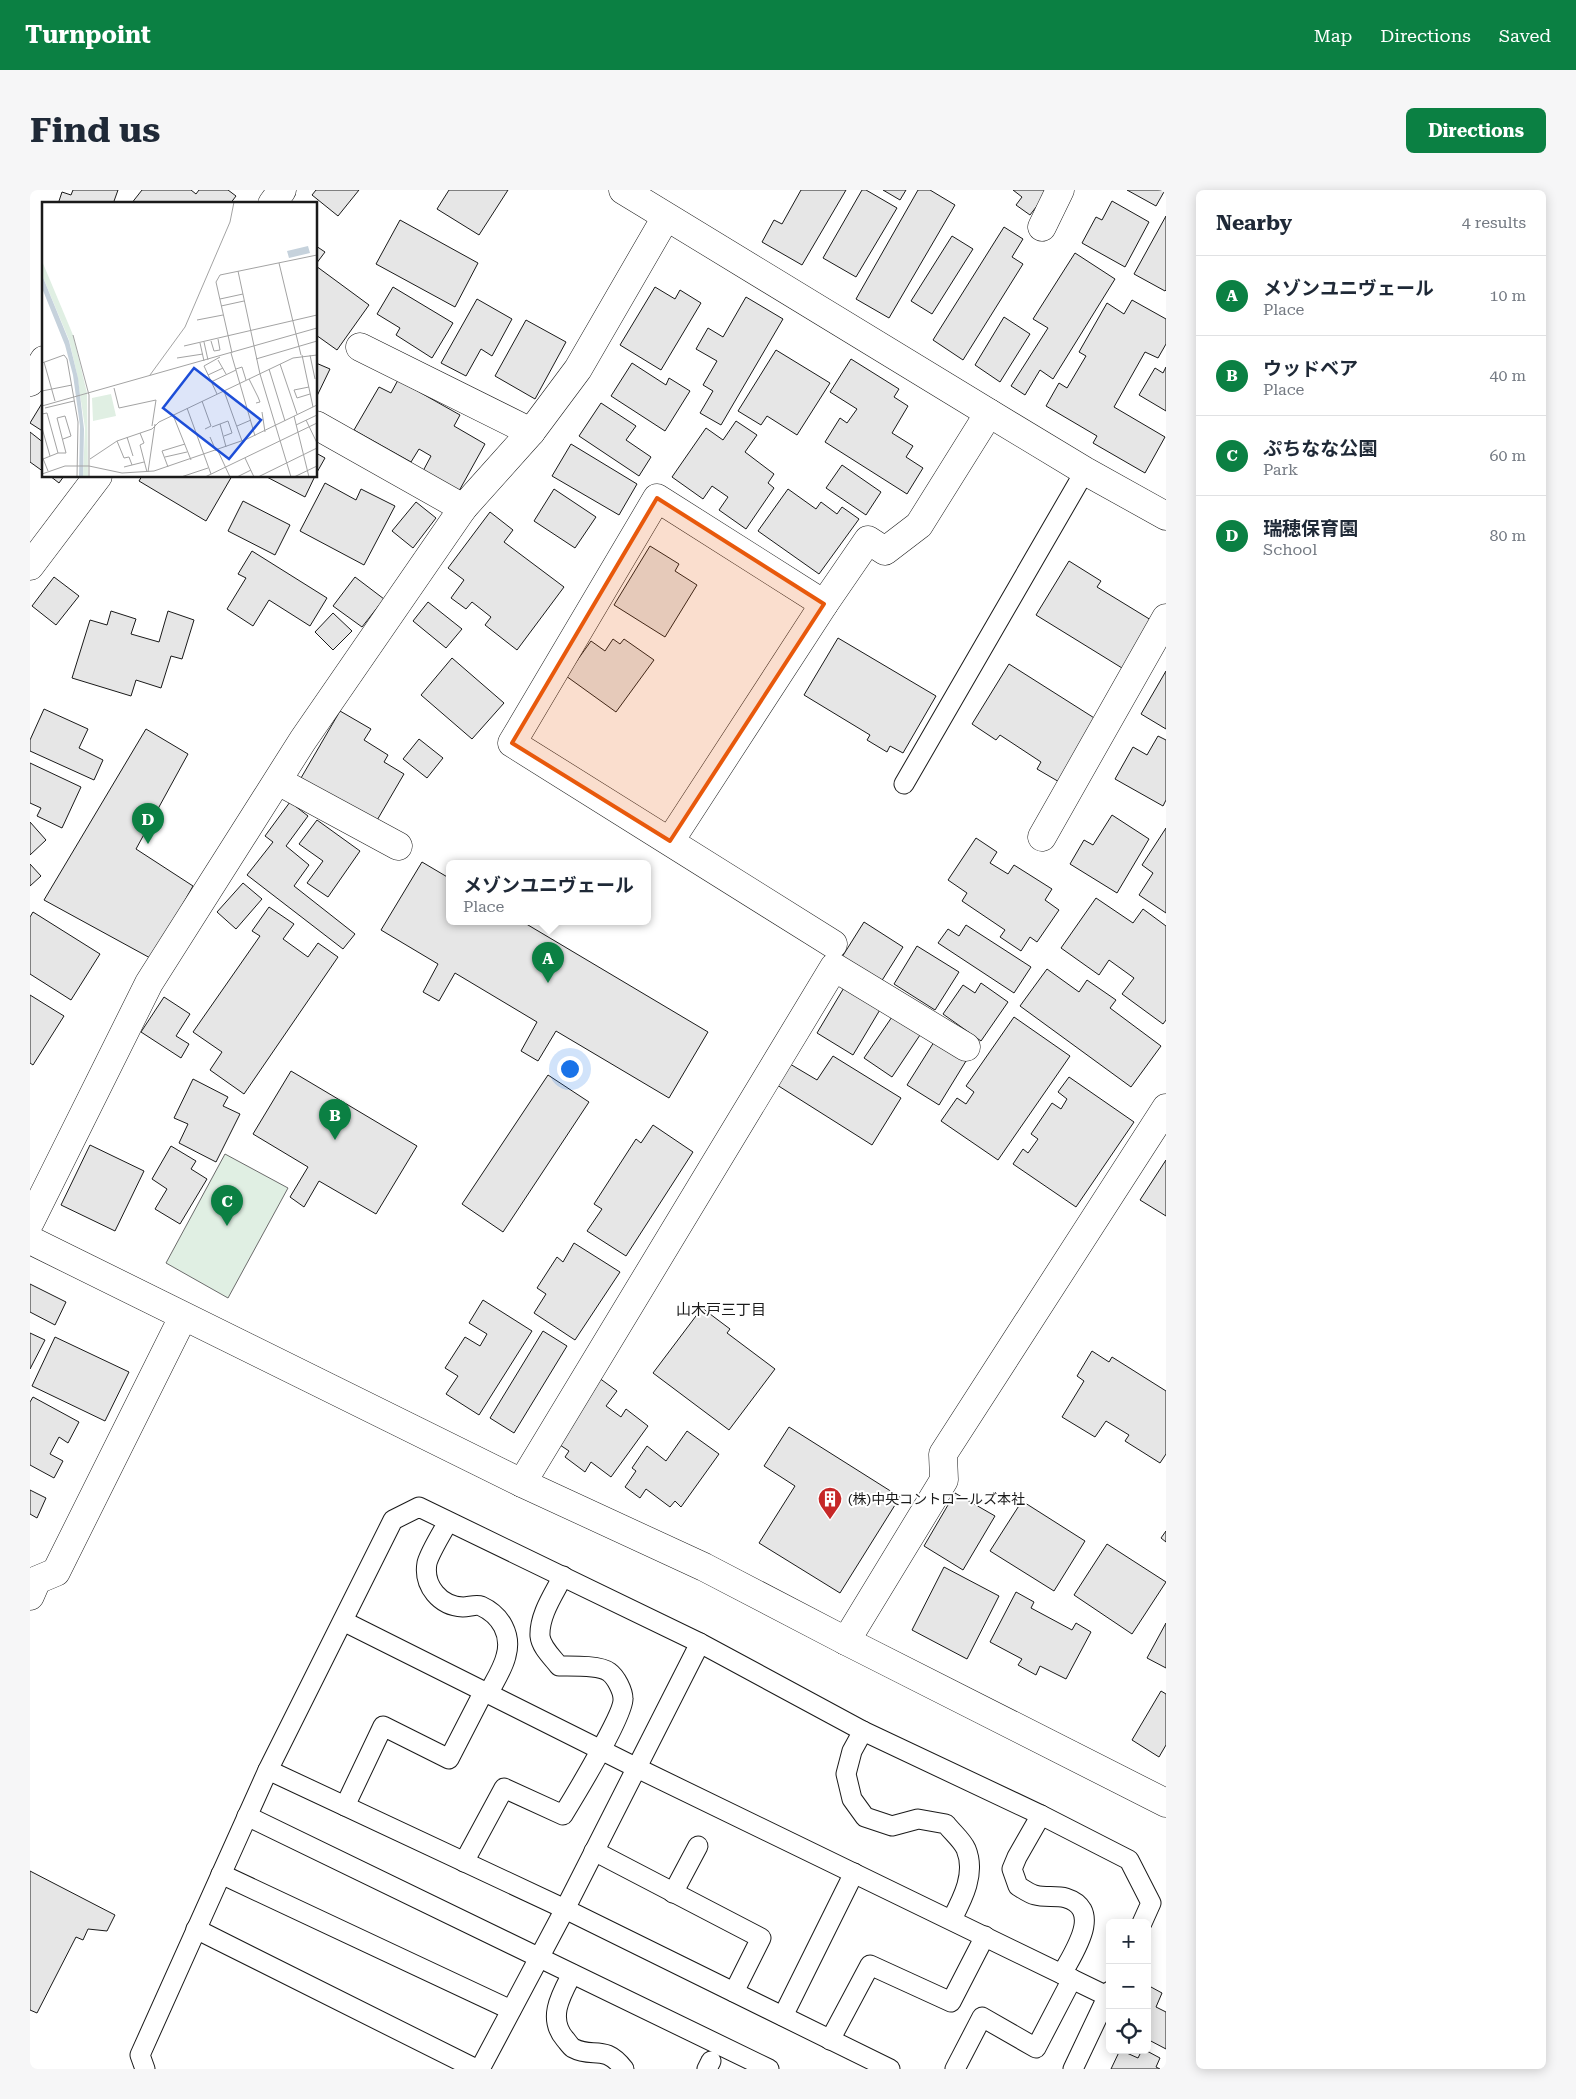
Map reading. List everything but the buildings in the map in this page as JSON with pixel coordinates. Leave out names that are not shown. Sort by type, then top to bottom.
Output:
[{"type":"street","points":[[273,202],[282,190]]},
{"type":"street","points":[[623,190],[989,413],[1166,516]]},
{"type":"street","points":[[1042,227],[1060,190]]},
{"type":"street","points":[[30,1222],[149,983],[309,732],[463,508],[531,432],[578,368],[666,217]]},
{"type":"street","points":[[360,347],[531,432]]},
{"type":"street","points":[[30,382],[42,363]]},
{"type":"street","points":[[670,842],[824,604],[868,540],[885,551],[919,525],[989,413]]},
{"type":"street","points":[[318,426],[463,508]]},
{"type":"street","points":[[30,566],[96,478]]},
{"type":"street","points":[[824,604],[656,498],[512,743],[833,944]]},
{"type":"street","points":[[1042,837],[1166,618]]},
{"type":"street","points":[[278,781],[398,846]]},
{"type":"street","points":[[522,1483],[834,967],[966,1047]]},
{"type":"street","points":[[846,1641],[944,1480],[943,1454],[1166,1108]]},
{"type":"street","points":[[30,1240],[522,1483],[704,1567],[846,1641],[1164,1797]]},
{"type":"street","points":[[32,1584],[56,1572],[183,1317]]},
{"type":"lane","points":[[904,784],[1085,470]]},
{"type":"lane","points":[[145,2069],[140,2055],[268,1770],[393,1520],[419,1507],[700,1643],[863,1731],[1041,1815],[1129,1860],[1151,1903],[1144,1919]]},
{"type":"lane","points":[[344,1806],[383,1726],[449,1759],[506,1657],[508,1640],[506,1629],[494,1614],[480,1605],[464,1607],[448,1605],[435,1594],[427,1581],[427,1562],[448,1522]]},
{"type":"lane","points":[[464,1862],[504,1788],[564,1815],[617,1719],[624,1700],[620,1687],[609,1672],[594,1668],[560,1666],[546,1650],[540,1637],[545,1610],[563,1576]]},
{"type":"lane","points":[[343,1621],[636,1768],[1067,1976],[1106,1993]]},
{"type":"lane","points":[[480,2069],[565,1909],[700,1643]]},
{"type":"lane","points":[[863,1731],[852,1751],[846,1774],[852,1799],[865,1817],[892,1826],[918,1819],[946,1824],[966,1848],[970,1866],[965,1893],[952,1919]]},
{"type":"lane","points":[[268,1770],[565,1909],[890,2069]]},
{"type":"lane","points":[[956,2069],[982,2017],[1036,2048],[1067,1976],[1084,1930],[1085,1918],[1079,1905],[1068,1899],[1035,1896],[1018,1886],[1012,1869],[1041,1815]]},
{"type":"lane","points":[[247,1816],[769,2069]]},
{"type":"lane","points":[[673,1893],[698,1846]]},
{"type":"lane","points":[[594,1851],[761,1938],[734,1992]]},
{"type":"lane","points":[[783,2016],[854,1873]]},
{"type":"lane","points":[[221,1874],[511,2010]]},
{"type":"lane","points":[[196,1929],[476,2069]]},
{"type":"lane","points":[[830,2040],[870,1965],[951,2002],[985,1936]]},
{"type":"lane","points":[[572,1974],[559,1998],[556,2018],[560,2033],[572,2047],[588,2052],[603,2052],[617,2059],[624,2069]]},
{"type":"lane","points":[[1073,2069],[1106,2000]]},
{"type":"highlighted area","points":[[657,498],[824,604],[670,841],[512,743]]},
{"type":"green space","points":[[225,1154],[288,1188],[228,1298],[166,1263]]},
{"type":"place","name":"瑞穂保育園","points":[[148,844]]},
{"type":"place","name":"メゾンユニヴェール","points":[[548,983]]},
{"type":"place","name":"ウッドベア","points":[[335,1140]]},
{"type":"place","name":"ぷちなな公園","points":[[227,1226]]},
{"type":"place","name":"(株)中央コントロールズ本社","points":[[830,1520]]},
{"type":"district","name":"山木戸三丁目","points":[[721,1310]]}]
